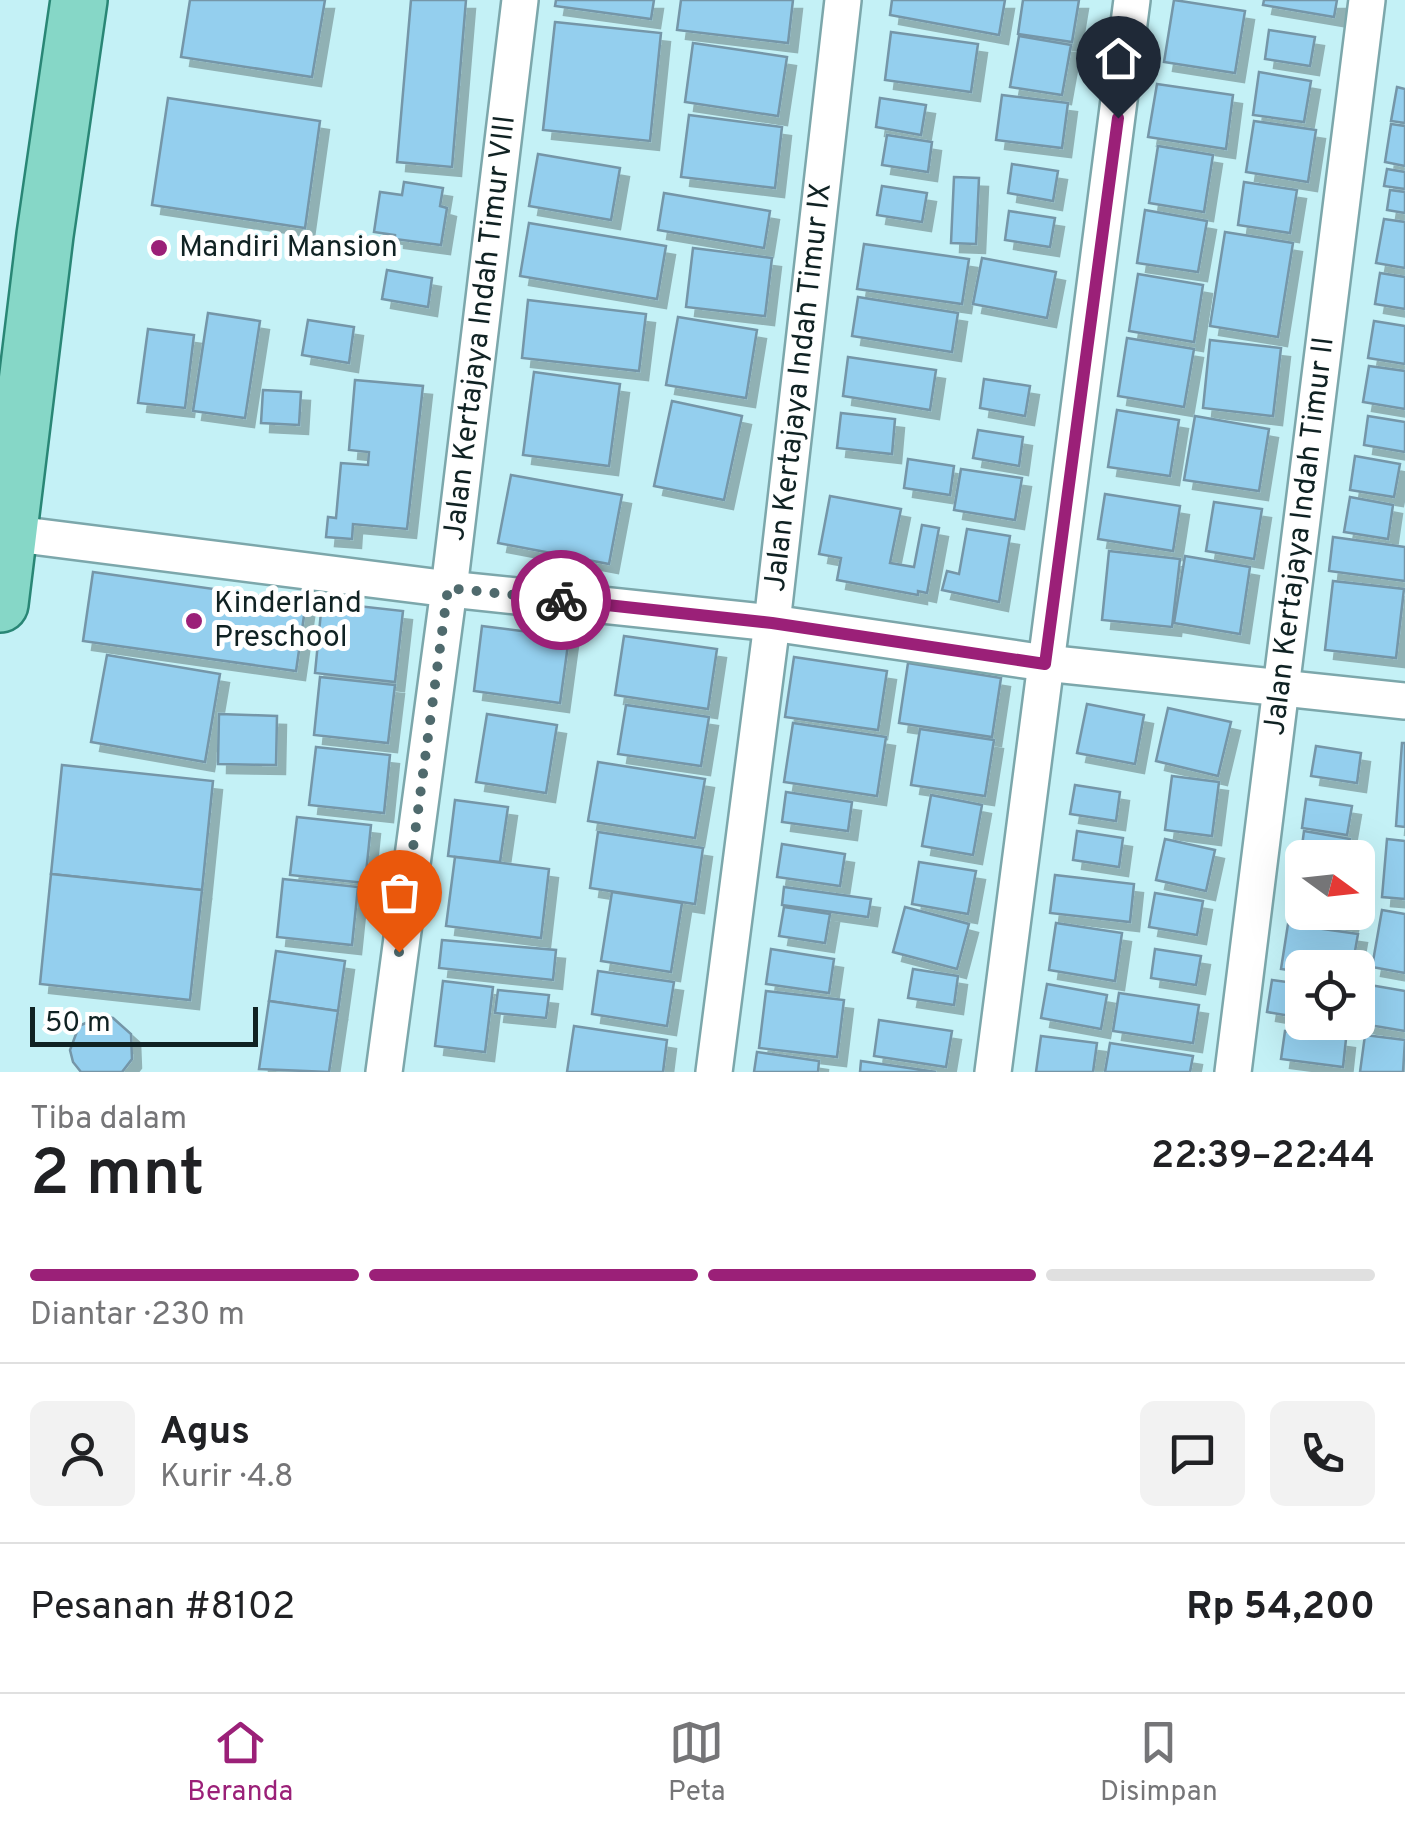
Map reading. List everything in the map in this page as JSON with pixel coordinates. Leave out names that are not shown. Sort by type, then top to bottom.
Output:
[{"type":"main road","points":[[0,604],[8,534],[22,232],[79,0]]},
{"type":"street","name":"Jalan Kertajaya Indah Timur VIII","points":[[384,1072],[520,0]]},
{"type":"street","name":"Jalan Kertajaya Indah Timur IX","points":[[714,1072],[772,623],[842,0]]},
{"type":"street","points":[[993,1072],[1132,0]]},
{"type":"street","name":"Jalan Kertajaya Indah Timur II","points":[[1233,1072],[1367,0]]},
{"type":"street","points":[[8,534],[772,623],[1045,664],[1405,701]]},
{"type":"building","points":[[190,0],[325,0],[312,77],[181,57]]},
{"type":"building","points":[[411,0],[466,0],[452,167],[397,162]]},
{"type":"building","points":[[556,0],[654,0],[651,19],[555,6]]},
{"type":"building","points":[[681,0],[793,0],[788,43],[677,30]]},
{"type":"building","points":[[892,0],[1005,0],[999,35],[890,15]]},
{"type":"building","points":[[1023,0],[1079,0],[1072,42],[1018,34]]},
{"type":"building","points":[[1174,0],[1245,11],[1235,73],[1164,62]]},
{"type":"building","points":[[1264,0],[1337,0],[1334,17],[1263,5]]},
{"type":"building","points":[[555,22],[661,33],[650,141],[543,130]]},
{"type":"building","points":[[1269,30],[1315,37],[1310,66],[1265,59]]},
{"type":"building","points":[[891,32],[978,44],[971,92],[885,80]]},
{"type":"building","points":[[1019,36],[1071,45],[1062,95],[1010,87]]},
{"type":"building","points":[[693,43],[787,57],[778,116],[685,102]]},
{"type":"building","points":[[1259,72],[1311,81],[1304,122],[1253,115]]},
{"type":"building","points":[[1157,84],[1233,95],[1226,149],[1148,137]]},
{"type":"building","points":[[1397,87],[1405,89],[1405,123],[1391,121]]},
{"type":"building","points":[[1002,95],[1068,103],[1062,148],[996,140]]},
{"type":"building","points":[[168,98],[320,121],[305,228],[152,205]]},
{"type":"building","points":[[880,98],[926,105],[921,135],[876,127]]},
{"type":"building","points":[[689,115],[782,127],[775,188],[681,177]]},
{"type":"building","points":[[1254,121],[1316,130],[1308,182],[1246,172]]},
{"type":"building","points":[[1391,124],[1405,126],[1405,166],[1385,162]]},
{"type":"building","points":[[887,135],[932,142],[928,172],[882,165]]},
{"type":"building","points":[[1158,146],[1213,155],[1204,212],[1149,203]]},
{"type":"building","points":[[538,154],[620,168],[611,220],[529,206]]},
{"type":"building","points":[[1012,164],[1058,171],[1053,201],[1008,193]]},
{"type":"building","points":[[1387,169],[1405,172],[1405,189],[1384,186]]},
{"type":"building","points":[[954,177],[979,178],[976,244],[951,243]]},
{"type":"building","points":[[404,182],[443,188],[440,206],[447,208],[441,245],[374,232],[380,192],[402,195]]},
{"type":"building","points":[[1244,182],[1297,190],[1290,233],[1238,225]]},
{"type":"building","points":[[882,186],[927,193],[922,222],[877,215]]},
{"type":"building","points":[[1390,190],[1405,192],[1405,213],[1387,210]]},
{"type":"building","points":[[664,193],[770,211],[764,248],[658,230]]},
{"type":"building","points":[[1145,210],[1207,221],[1198,272],[1137,263]]},
{"type":"building","points":[[1009,211],[1055,218],[1050,247],[1005,240]]},
{"type":"building","points":[[1384,219],[1405,222],[1405,268],[1376,263]]},
{"type":"building","points":[[529,223],[666,246],[657,299],[520,276]]},
{"type":"building","points":[[1225,232],[1293,243],[1278,337],[1210,326]]},
{"type":"building","points":[[864,244],[969,259],[962,304],[857,289]]},
{"type":"building","points":[[693,248],[772,258],[765,316],[686,307]]},
{"type":"building","points":[[982,258],[1056,272],[1047,318],[973,304]]},
{"type":"building","points":[[387,270],[432,278],[428,307],[382,299]]},
{"type":"building","points":[[1380,273],[1405,277],[1405,309],[1375,304]]},
{"type":"building","points":[[1138,274],[1203,285],[1194,342],[1129,331]]},
{"type":"building","points":[[858,297],[958,313],[952,352],[852,336]]},
{"type":"building","points":[[528,300],[646,314],[639,371],[522,358]]},
{"type":"building","points":[[208,313],[260,321],[245,418],[193,411]]},
{"type":"building","points":[[678,317],[757,330],[746,398],[666,385]]},
{"type":"building","points":[[308,320],[354,327],[349,363],[302,355]]},
{"type":"building","points":[[1374,321],[1405,326],[1405,364],[1368,358]]},
{"type":"building","points":[[148,329],[194,335],[185,408],[138,403]]},
{"type":"building","points":[[1127,338],[1194,349],[1184,407],[1118,396]]},
{"type":"building","points":[[1210,340],[1281,348],[1273,416],[1203,408]]},
{"type":"building","points":[[848,357],[936,370],[930,410],[843,396]]},
{"type":"building","points":[[1369,366],[1405,371],[1405,409],[1363,402]]},
{"type":"building","points":[[534,372],[620,384],[609,466],[523,455]]},
{"type":"building","points":[[984,379],[1030,386],[1025,416],[980,408]]},
{"type":"building","points":[[355,380],[423,386],[407,529],[353,524],[352,539],[326,537],[328,517],[336,518],[341,463],[368,465],[369,452],[349,450]]},
{"type":"building","points":[[263,390],[301,392],[299,425],[261,423]]},
{"type":"building","points":[[672,401],[742,416],[724,500],[654,486]]},
{"type":"building","points":[[1117,410],[1179,420],[1170,476],[1108,467]]},
{"type":"building","points":[[841,413],[895,419],[892,454],[837,448]]},
{"type":"building","points":[[1195,416],[1269,429],[1259,491],[1184,480]]},
{"type":"building","points":[[1368,416],[1405,422],[1405,452],[1364,445]]},
{"type":"building","points":[[978,430],[1023,437],[1019,466],[973,458]]},
{"type":"building","points":[[1355,456],[1400,464],[1394,497],[1350,490]]},
{"type":"building","points":[[908,459],[954,466],[950,495],[904,488]]},
{"type":"building","points":[[961,469],[1022,478],[1015,520],[954,510]]},
{"type":"building","points":[[511,475],[622,495],[609,564],[498,543]]},
{"type":"building","points":[[1105,494],[1180,506],[1173,551],[1098,539]]},
{"type":"building","points":[[830,496],[901,509],[890,563],[914,567],[922,525],[939,528],[927,593],[918,591],[918,595],[837,580],[841,558],[819,554]]},
{"type":"building","points":[[1350,497],[1393,505],[1388,539],[1344,532]]},
{"type":"building","points":[[1214,502],[1262,509],[1254,559],[1206,551]]},
{"type":"building","points":[[967,529],[1010,536],[999,602],[942,590],[947,571],[959,574]]},
{"type":"building","points":[[1333,537],[1405,547],[1405,581],[1329,571]]},
{"type":"building","points":[[1109,551],[1180,559],[1172,627],[1102,620]]},
{"type":"building","points":[[1185,556],[1250,567],[1240,634],[1174,623]]},
{"type":"building","name":"Kinderland Preschool","points":[[93,572],[306,602],[296,671],[83,641]]},
{"type":"building","points":[[1333,581],[1404,589],[1396,658],[1325,650]]},
{"type":"building","points":[[322,602],[403,611],[395,682],[315,673]]},
{"type":"building","points":[[482,626],[569,637],[560,703],[474,691]]},
{"type":"building","points":[[624,636],[717,649],[708,709],[615,695]]},
{"type":"building","points":[[107,655],[220,674],[205,762],[91,742]]},
{"type":"building","points":[[794,657],[887,671],[878,730],[785,717]]},
{"type":"building","points":[[908,663],[1001,678],[992,737],[899,723]]},
{"type":"building","points":[[320,677],[395,685],[388,743],[314,735]]},
{"type":"building","points":[[1087,704],[1144,715],[1135,764],[1077,753]]},
{"type":"building","points":[[626,705],[709,717],[701,766],[618,754]]},
{"type":"building","points":[[1168,708],[1231,722],[1218,776],[1156,761]]},
{"type":"building","points":[[219,714],[277,716],[276,765],[218,764]]},
{"type":"building","points":[[487,714],[557,725],[546,793],[476,782]]},
{"type":"building","points":[[793,723],[886,737],[877,796],[784,782]]},
{"type":"building","points":[[920,729],[994,740],[985,796],[911,785]]},
{"type":"building","points":[[1405,743],[1405,827],[1396,826]]},
{"type":"building","points":[[1316,746],[1361,753],[1357,783],[1311,776]]},
{"type":"building","points":[[316,747],[390,755],[384,813],[309,805]]},
{"type":"building","points":[[598,762],[705,779],[695,838],[588,821]]},
{"type":"building","points":[[62,765],[213,781],[202,890],[51,874]]},
{"type":"building","points":[[1172,776],[1219,782],[1212,836],[1165,830]]},
{"type":"building","points":[[1075,785],[1120,792],[1116,821],[1070,814]]},
{"type":"building","points":[[786,792],[852,802],[848,831],[782,822]]},
{"type":"building","points":[[931,795],[982,805],[973,855],[922,846]]},
{"type":"building","points":[[1306,799],[1352,806],[1347,835],[1302,828]]},
{"type":"building","points":[[455,800],[508,807],[500,862],[448,856]]},
{"type":"building","points":[[297,817],[371,825],[365,883],[290,875]]},
{"type":"building","points":[[1077,831],[1123,838],[1119,867],[1073,860]]},
{"type":"building","points":[[1304,831],[1350,839],[1350,840],[1303,840]]},
{"type":"building","points":[[598,832],[703,848],[695,904],[590,888]]},
{"type":"building","points":[[1165,839],[1215,850],[1206,891],[1156,880]]},
{"type":"building","points":[[1387,839],[1405,841],[1405,899],[1382,897]]},
{"type":"building","points":[[782,844],[845,854],[840,886],[777,877]]},
{"type":"building","points":[[455,857],[549,869],[541,938],[446,926]]},
{"type":"building","points":[[919,862],[976,871],[968,914],[912,904]]},
{"type":"building","points":[[51,874],[202,890],[190,1000],[40,984]]},
{"type":"building","points":[[1055,875],[1134,884],[1130,922],[1050,913]]},
{"type":"building","points":[[283,879],[358,887],[352,945],[277,937]]},
{"type":"building","points":[[784,887],[871,899],[868,917],[782,905]]},
{"type":"building","points":[[612,892],[682,903],[671,972],[601,961]]},
{"type":"building","points":[[1155,893],[1203,901],[1197,935],[1149,927]]},
{"type":"building","points":[[784,907],[830,914],[825,943],[779,936]]},
{"type":"building","points":[[905,907],[969,924],[957,969],[893,952]]},
{"type":"building","points":[[1382,910],[1405,914],[1405,973],[1375,968]]},
{"type":"building","points":[[1056,923],[1122,933],[1115,981],[1049,970]]},
{"type":"building","points":[[1287,930],[1358,934],[1355,950],[1285,950],[1285,970],[1281,969]]},
{"type":"building","points":[[442,940],[556,950],[553,980],[439,968]]},
{"type":"building","points":[[771,949],[834,959],[829,993],[766,984]]},
{"type":"building","points":[[1155,949],[1201,956],[1196,985],[1151,978]]},
{"type":"building","points":[[276,951],[345,961],[338,1011],[269,1001]]},
{"type":"building","points":[[913,969],[958,976],[954,1005],[908,998]]},
{"type":"building","points":[[598,971],[674,982],[667,1026],[592,1014]]},
{"type":"building","points":[[1272,980],[1285,982],[1285,1015],[1267,1012]]},
{"type":"building","points":[[443,981],[493,987],[485,1052],[435,1046]]},
{"type":"building","points":[[1047,984],[1107,995],[1101,1029],[1041,1018]]},
{"type":"building","points":[[1375,986],[1405,991],[1405,1031],[1375,1026]]},
{"type":"building","points":[[498,990],[549,995],[546,1018],[495,1013]]},
{"type":"building","points":[[766,991],[844,1000],[837,1057],[759,1048]]},
{"type":"building","points":[[1119,993],[1199,1005],[1193,1043],[1113,1031]]},
{"type":"building","points":[[269,1001],[338,1011],[329,1072],[259,1069]]},
{"type":"building","points":[[101,1016],[113,1018],[131,1034],[132,1059],[122,1072],[81,1072],[73,1062],[70,1050],[79,1026]]},
{"type":"building","points":[[879,1020],[952,1031],[946,1067],[874,1056]]},
{"type":"building","points":[[574,1026],[667,1040],[663,1072],[567,1072]]},
{"type":"building","points":[[1285,1031],[1285,1040],[1346,1040],[1343,1067],[1281,1059]]},
{"type":"building","points":[[1041,1036],[1097,1043],[1093,1072],[1036,1072]]},
{"type":"building","points":[[1375,1036],[1405,1040],[1403,1072],[1360,1072],[1364,1040],[1375,1040]]},
{"type":"building","points":[[1110,1043],[1193,1056],[1190,1072],[1105,1072]]},
{"type":"building","points":[[757,1052],[819,1061],[818,1072],[754,1072]]},
{"type":"building","points":[[861,1061],[936,1072],[860,1072]]},
{"type":"way so far","points":[[399,952],[448,588],[561,600]]},
{"type":"place","name":"Mandiri Mansion","points":[[159,248]]},
{"type":"place","name":"Kinderland Preschool","points":[[194,621]]},
{"type":"route","points":[[561,600],[772,623],[1045,664],[1118,118]]}]
